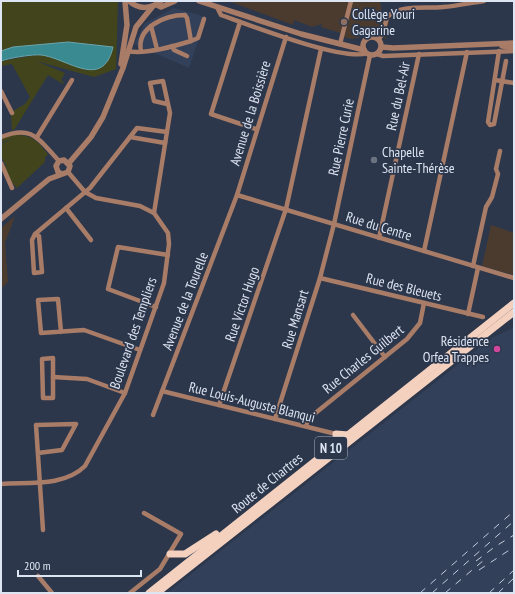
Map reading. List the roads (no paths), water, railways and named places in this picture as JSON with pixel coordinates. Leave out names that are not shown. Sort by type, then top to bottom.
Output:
[{"type":"main road","name":"Route de Chartres","points":[[149,593],[514,303]]},
{"type":"main road","name":"Route de Chartres","points":[[157,593],[514,312]]},
{"type":"main road","points":[[482,336],[490,334],[508,323]]},
{"type":"main road","points":[[337,443],[336,434],[348,435]]},
{"type":"main road","points":[[170,554],[180,556],[191,552],[236,520],[241,520]]},
{"type":"street","points":[[120,71],[127,25],[125,1]]},
{"type":"street","points":[[129,1],[137,7],[157,4],[161,7],[175,1]]},
{"type":"street","points":[[199,1],[301,34],[382,56],[514,51]]},
{"type":"street","points":[[340,44],[351,1]]},
{"type":"street","points":[[382,47],[380,39],[388,17],[395,12],[422,6],[442,7],[484,1]]},
{"type":"street","points":[[1,138],[14,132],[24,132],[37,137],[59,162],[68,162],[78,154],[103,117],[136,27],[157,4]]},
{"type":"street","points":[[216,7],[221,15],[321,49],[346,55],[362,55],[382,47],[393,48],[514,43]]},
{"type":"street","points":[[141,51],[142,41],[147,30],[151,26],[165,19],[185,16],[189,25],[191,41]]},
{"type":"street","points":[[128,51],[157,49],[198,38],[204,18]]},
{"type":"street","points":[[240,22],[211,114],[256,129]]},
{"type":"street","points":[[151,26],[157,49]]},
{"type":"street","points":[[348,46],[364,42],[370,37],[375,36],[380,39]]},
{"type":"street","name":"Avenue de la Boissière","points":[[237,195],[256,129],[286,37]]},
{"type":"street","points":[[364,42],[370,53]]},
{"type":"street","points":[[494,44],[514,47]]},
{"type":"street","points":[[172,46],[174,50],[186,56]]},
{"type":"street","name":"Rue Victor Hugo","points":[[219,405],[286,209],[321,49]]},
{"type":"street","points":[[499,51],[488,122],[490,125],[494,124],[506,62]]},
{"type":"street","points":[[424,251],[467,52]]},
{"type":"street","name":"Rue Pierre Curie","points":[[334,224],[370,53]]},
{"type":"street","name":"Rue du Bel-Air","points":[[379,238],[419,54]]},
{"type":"street","points":[[37,137],[72,80]]},
{"type":"street","points":[[495,80],[514,82]]},
{"type":"street","points":[[68,172],[85,192],[96,198],[140,206],[154,213],[170,113],[163,81],[150,83],[154,101],[167,104]]},
{"type":"street","points":[[1,91],[12,113]]},
{"type":"street","points":[[34,234],[39,236],[42,272],[34,273],[32,240],[34,234],[85,192],[122,150],[137,128],[167,132]]},
{"type":"street","points":[[130,137],[165,143]]},
{"type":"street","points":[[473,266],[486,207],[492,197],[498,174],[496,168],[500,151]]},
{"type":"street","points":[[1,219],[49,178],[59,162]]},
{"type":"street","points":[[68,162],[70,168],[68,172]]},
{"type":"street","points":[[1,163],[12,188]]},
{"type":"street","points":[[56,168],[62,174]]},
{"type":"street","points":[[49,178],[68,172]]},
{"type":"street","name":"Rue du Centre","points":[[237,195],[514,278]]},
{"type":"street","name":"Avenue de la Tourelle","points":[[153,415],[237,195]]},
{"type":"street","points":[[66,208],[91,240]]},
{"type":"street","name":"Boulevard des Templiers","points":[[1,484],[65,479],[77,474],[81,470],[125,393],[164,283],[168,255],[168,233],[154,213]]},
{"type":"street","name":"Rue Mansart","points":[[276,419],[320,278],[334,224]]},
{"type":"street","points":[[156,306],[108,289],[118,247],[168,255]]},
{"type":"street","points":[[468,314],[478,268]]},
{"type":"street","name":"Rue des Bleuets","points":[[320,278],[483,317]]},
{"type":"street","points":[[61,332],[58,299],[38,300],[41,333],[61,332],[84,330],[140,350]]},
{"type":"street","name":"Rue Charles Guilbert","points":[[306,426],[308,420],[313,415],[408,339],[420,323],[424,303]]},
{"type":"street","points":[[353,315],[385,357]]},
{"type":"street","points":[[53,358],[53,377],[53,398],[43,398],[42,359],[53,358]]},
{"type":"street","points":[[53,377],[86,379],[125,393]]},
{"type":"street","name":"Rue Louis-Auguste Blanqui","points":[[162,391],[336,434]]},
{"type":"street","points":[[38,453],[62,450],[76,424],[36,424],[43,530]]},
{"type":"street","points":[[130,593],[160,569],[181,534],[144,514]]},
{"type":"street","points":[[38,576],[52,593]]},
{"type":"railway","points":[[420,593],[514,511]]},
{"type":"railway","points":[[432,593],[514,521]]},
{"type":"railway","points":[[476,561],[514,535]]},
{"type":"railway","points":[[479,570],[514,547]]},
{"type":"railway","points":[[445,593],[484,560]]},
{"type":"railway","points":[[489,593],[514,570]]},
{"type":"railway","points":[[498,593],[514,578]]},
{"type":"place","name":"Collège Youri Gagarine","points":[[344,22]]},
{"type":"place","name":"Chapelle Sainte-Thérèse","points":[[374,160]]},
{"type":"place","name":"Résidence Orfea Trappes","points":[[497,349]]}]
